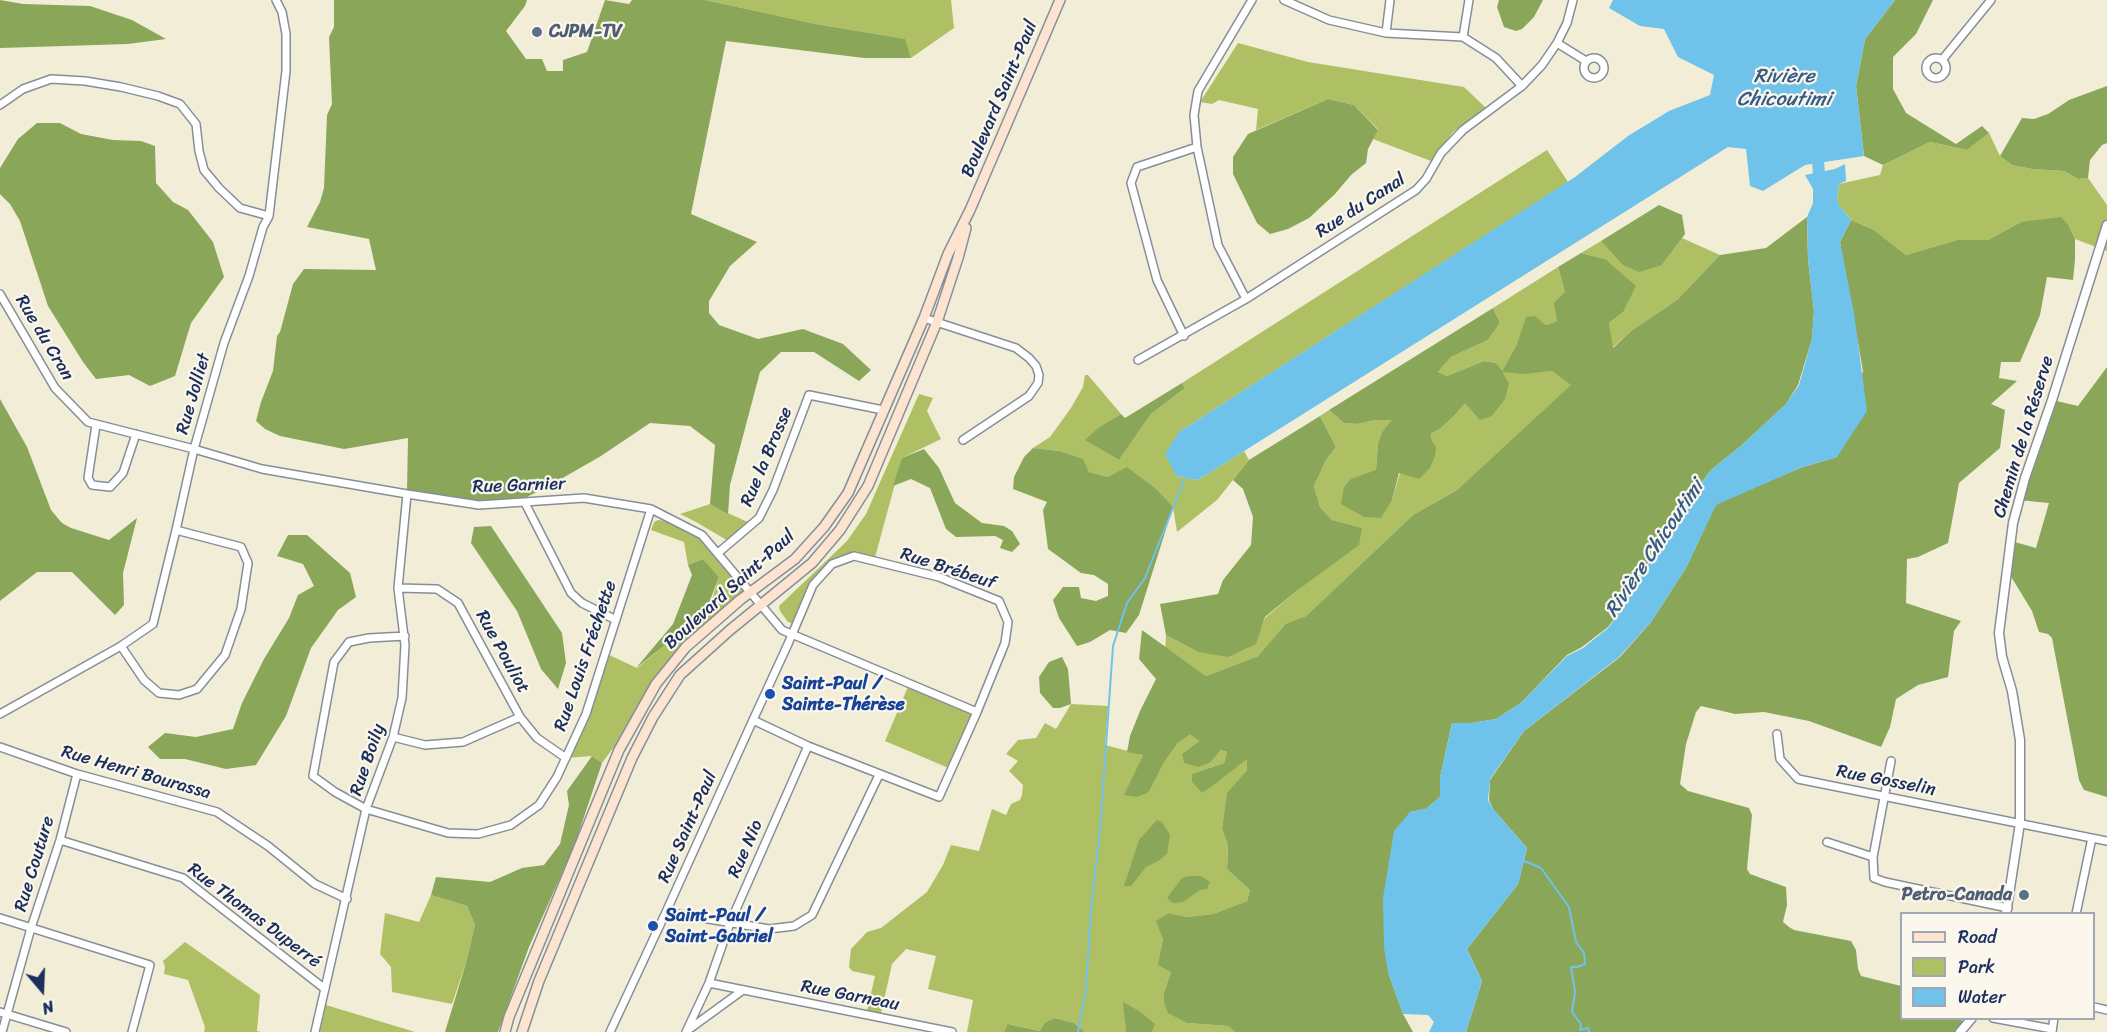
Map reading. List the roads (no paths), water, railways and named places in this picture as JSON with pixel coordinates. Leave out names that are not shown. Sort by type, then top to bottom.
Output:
[{"type":"main road","name":"Boulevard Saint-Paul","points":[[505,1032],[509,1017],[625,741],[656,684],[686,647],[748,591],[795,559],[824,527],[848,493],[924,318],[948,254],[970,210],[1060,0]]},
{"type":"main road","name":"Boulevard Saint-Paul","points":[[522,1032],[539,981],[627,769],[653,717],[680,675],[812,563],[840,530],[868,486],[937,322],[958,258],[970,210]]},
{"type":"street","name":"Rue Jolliet","points":[[0,714],[121,646],[153,624],[194,448],[224,343],[249,276],[263,227],[269,216],[286,71],[286,34],[282,12],[276,0]]},
{"type":"street","points":[[1246,299],[1218,245],[1197,147],[1194,115],[1198,91],[1252,0]]},
{"type":"street","points":[[1284,0],[1329,20],[1386,33],[1463,37],[1496,58],[1522,86]]},
{"type":"street","points":[[1386,33],[1390,0]]},
{"type":"street","points":[[1463,37],[1469,0]]},
{"type":"street","name":"Rue du Canal","points":[[1138,360],[1246,299],[1416,190],[1426,179],[1441,153],[1463,129],[1522,86],[1542,65],[1557,43],[1573,0]]},
{"type":"street","points":[[1942,60],[1991,0]]},
{"type":"street","points":[[1557,43],[1586,61]]},
{"type":"street","points":[[0,105],[23,89],[51,80],[94,82],[158,96],[180,104],[196,124],[204,170],[240,208],[269,216]]},
{"type":"street","points":[[1184,336],[1157,280],[1131,183],[1137,167],[1197,147]]},
{"type":"street","name":"Chemin de la Réserve","points":[[2007,911],[2019,823],[2020,740],[1999,633],[2013,523],[2025,478],[2107,225]]},
{"type":"street","name":"Rue du Cran","points":[[0,294],[55,388],[88,422],[194,448]]},
{"type":"street","points":[[924,318],[1016,348],[1036,366],[1039,375],[1038,383],[1029,396],[963,440]]},
{"type":"street","name":"Rue la Brosse","points":[[718,553],[759,518],[773,490],[809,395],[883,410]]},
{"type":"street","points":[[96,425],[88,478],[92,485],[110,487],[123,473],[136,434]]},
{"type":"street","name":"Rue Garnier","points":[[194,448],[262,469],[479,505],[584,498],[651,509],[702,535],[782,630],[977,712]]},
{"type":"street","name":"Rue Boily","points":[[315,1032],[366,809],[393,737],[402,698],[405,636],[398,588],[407,494]]},
{"type":"street","points":[[525,503],[571,593],[582,603],[616,620]]},
{"type":"street","name":"Rue Louis Fréchette","points":[[405,636],[349,642],[333,662],[313,776],[335,792],[366,809],[448,832],[478,834],[511,825],[539,805],[557,777],[586,714],[651,509]]},
{"type":"street","points":[[121,646],[144,680],[159,693],[179,695],[197,689],[225,655],[241,609],[248,563],[241,547],[176,530]]},
{"type":"street","name":"Rue Brébeuf","points":[[792,633],[813,585],[832,564],[854,556],[939,577],[999,601],[1008,622],[1005,643],[939,797],[879,775]]},
{"type":"street","name":"Rue Pouliot","points":[[398,588],[438,589],[458,603],[520,717],[537,738],[566,758]]},
{"type":"street","name":"Rue Saint-Paul","points":[[610,1032],[792,633]]},
{"type":"street","points":[[393,737],[425,745],[463,742],[520,717]]},
{"type":"street","points":[[666,912],[769,929],[794,926],[812,915],[879,775],[808,746],[753,720]]},
{"type":"street","name":"Rue Gosselin","points":[[1777,734],[1780,759],[1798,778],[2107,841]]},
{"type":"street","name":"Rue Nio","points":[[686,1032],[709,983],[730,923],[808,746]]},
{"type":"street","name":"Rue Henri Bourassa","points":[[0,747],[77,774],[217,812],[268,846],[315,884],[347,899]]},
{"type":"street","points":[[1892,761],[1873,857],[1874,878],[2007,911]]},
{"type":"street","name":"Rue Couture","points":[[2,1032],[4,1013],[60,840],[77,774]]},
{"type":"street","points":[[2076,912],[2092,838]]},
{"type":"street","name":"Rue Thomas Duperré","points":[[60,840],[183,878],[325,989]]},
{"type":"street","points":[[1827,842],[1873,857]]},
{"type":"street","points":[[0,918],[150,965],[132,1032]]},
{"type":"street","name":"Rue Garneau","points":[[709,983],[952,1032]]},
{"type":"street","points":[[686,1032],[743,990]]},
{"type":"street","points":[[4,1013],[66,1032]]},
{"type":"street","points":[[1960,1032],[1970,1020]]},
{"type":"street","points":[[2002,1020],[2052,1031]]},
{"type":"water","name":"Rivière Chicoutimi","points":[[1613,0],[1895,0],[1865,39],[1856,86],[1864,156],[1805,165],[1763,191],[1750,186],[1746,149],[1728,147],[1198,480],[1176,476],[1165,454],[1179,432],[1575,177],[1628,136],[1669,111],[1710,95],[1714,75],[1678,57],[1664,29],[1640,26],[1609,8]]},
{"type":"water","name":"Rivière Chicoutimi","points":[[1845,164],[1846,181],[1839,184],[1837,202],[1851,220],[1840,242],[1854,313],[1867,411],[1837,457],[1800,468],[1716,505],[1686,568],[1651,622],[1619,657],[1524,731],[1490,779],[1488,800],[1527,848],[1518,884],[1467,949],[1482,981],[1466,1032],[1429,1032],[1434,1022],[1428,1015],[1403,1014],[1388,972],[1384,948],[1383,898],[1394,831],[1410,812],[1426,809],[1440,797],[1440,778],[1452,723],[1472,723],[1496,719],[1521,703],[1567,656],[1583,648],[1608,628],[1622,610],[1671,524],[1711,470],[1786,404],[1799,385],[1812,339],[1814,311],[1808,259],[1807,217],[1813,203],[1813,189],[1805,175],[1835,169]]},
{"type":"waterway","name":"Rivière Chicoutimi","points":[[1817,148],[1820,187]]},
{"type":"waterway","points":[[1078,1032],[1086,989],[1113,646],[1127,603],[1145,578],[1185,478]]},
{"type":"waterway","points":[[1524,861],[1541,868],[1569,907],[1576,942],[1584,953],[1585,964],[1571,967],[1575,992],[1572,1012],[1581,1024],[1580,1030],[1588,1028],[1589,1032]]},
{"type":"place","name":"CJPM-TV","points":[[537,32]]},
{"type":"place","name":"Saint-Paul / Sainte-Thérèse","points":[[770,694]]},
{"type":"place","name":"Petro-Canada","points":[[2024,895]]},
{"type":"place","name":"Saint-Paul / Saint-Gabriel","points":[[653,926]]}]
